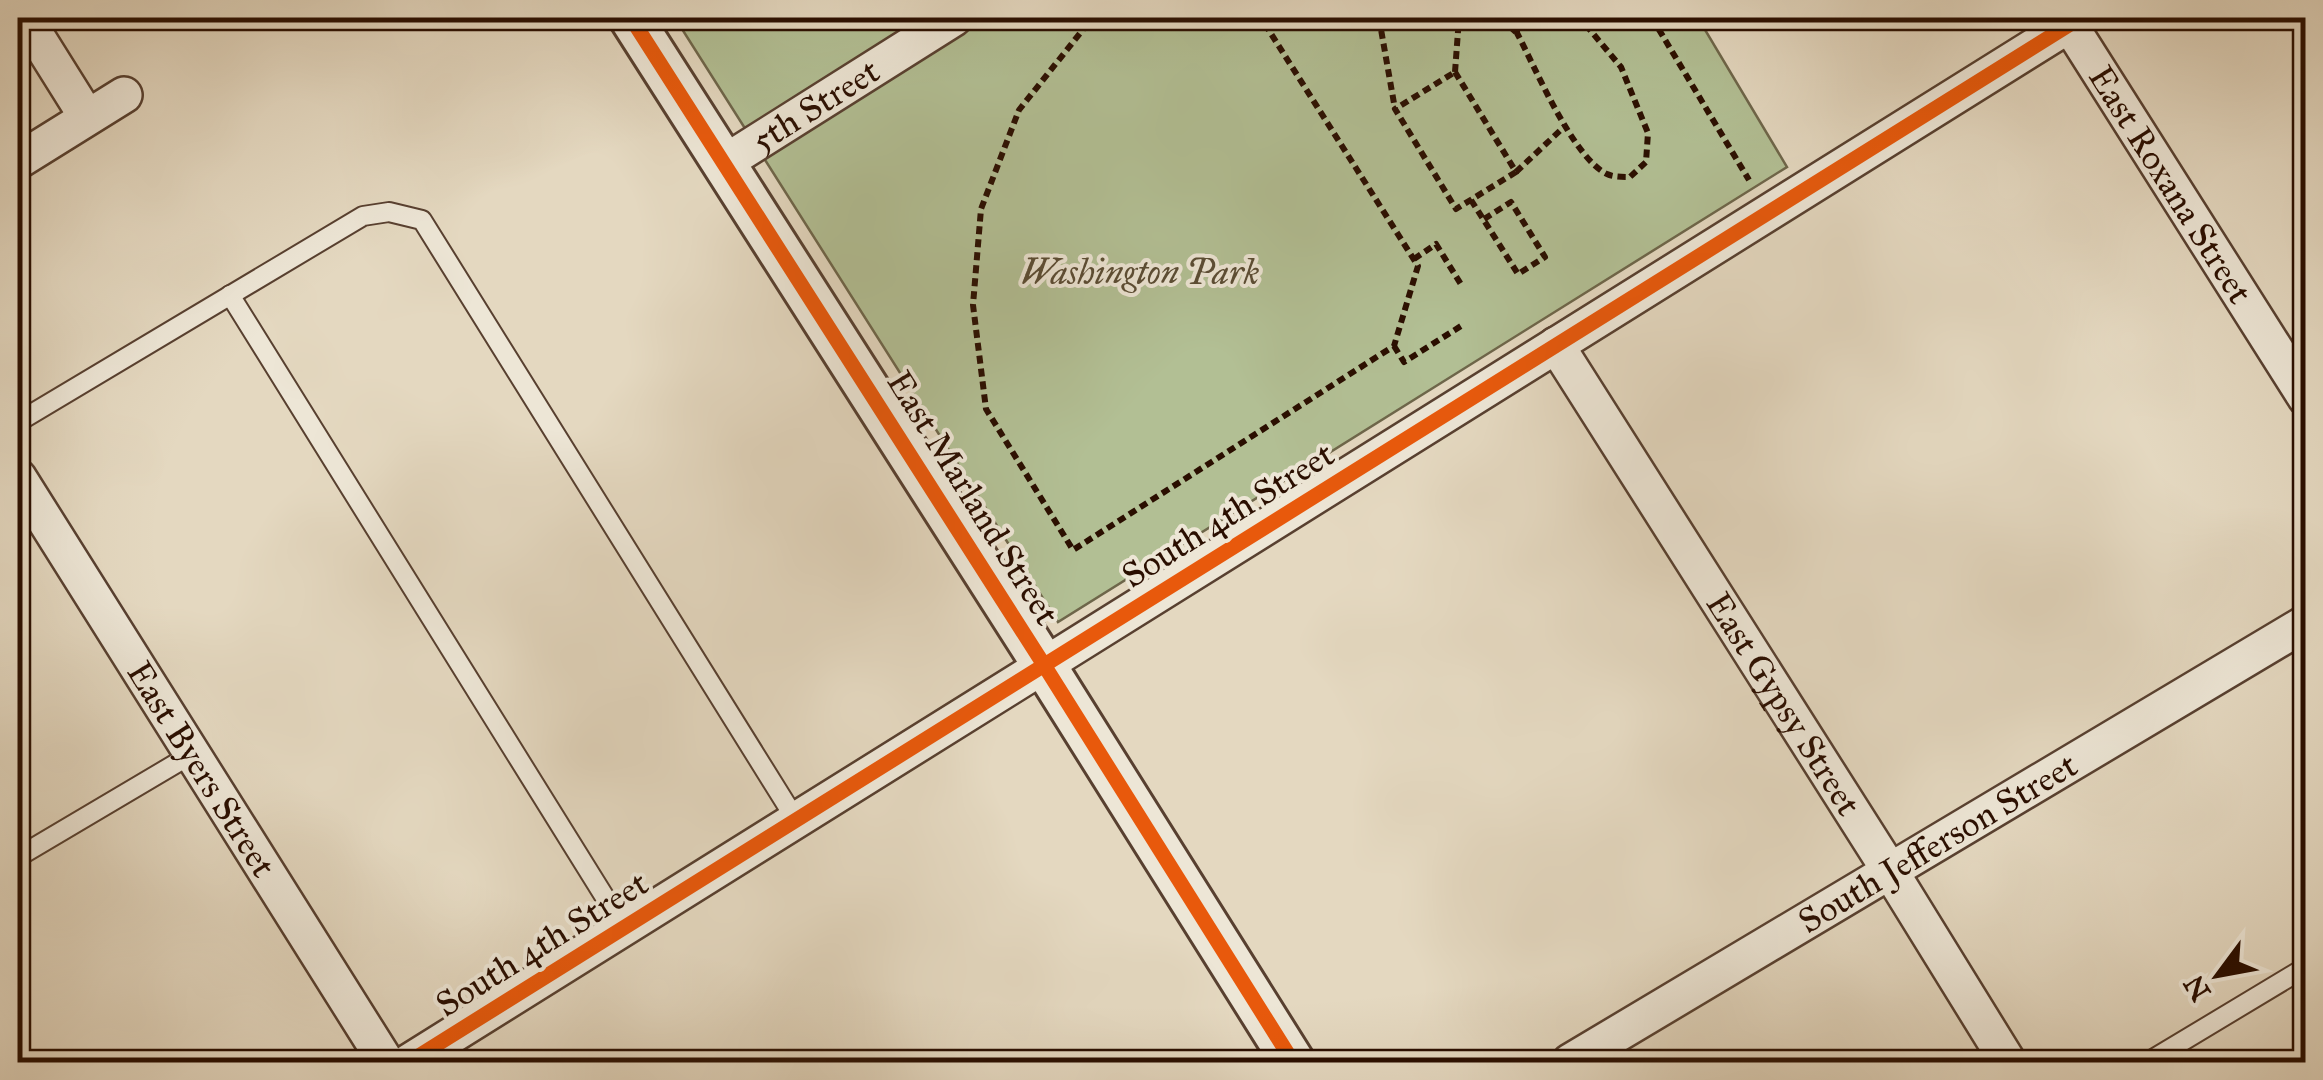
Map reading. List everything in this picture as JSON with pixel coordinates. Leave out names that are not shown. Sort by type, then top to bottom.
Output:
[{"type":"street","points":[[25,18],[87,117]]},
{"type":"street","name":"East Marland Street","points":[[630,18],[1293,1062]]},
{"type":"street","name":"5th Street","points":[[724,163],[954,18]]},
{"type":"street","name":"South 4th Street","points":[[409,1062],[2074,21]]},
{"type":"street","name":"East Roxana Street","points":[[2074,21],[2306,398]]},
{"type":"street","points":[[18,160],[124,95]]},
{"type":"street","name":"East Gypsy Street","points":[[1556,345],[2008,1062]]},
{"type":"street","name":"East Byers Street","points":[[18,477],[386,1062]]},
{"type":"street","name":"South Jefferson Street","points":[[1570,1062],[2306,623]]},
{"type":"lane","points":[[18,422],[362,216],[389,212],[422,220],[796,820]]},
{"type":"lane","points":[[230,295],[624,928]]},
{"type":"lane","points":[[18,858],[192,754]]},
{"type":"lane","points":[[2148,1062],[2304,971]]},
{"type":"path","points":[[1100,18],[1085,28],[1018,110],[982,209],[973,304],[986,409],[1073,550],[1394,346],[1418,266],[1262,18]]},
{"type":"path","points":[[1379,18],[1395,109],[1456,209],[1516,172],[1565,126]]},
{"type":"path","points":[[1459,18],[1455,72],[1516,172]]},
{"type":"path","points":[[1500,18],[1517,33],[1565,126],[1592,164],[1609,176],[1630,177],[1646,162],[1648,133],[1621,68],[1580,18]]},
{"type":"path","points":[[1517,18],[1517,33]]},
{"type":"path","points":[[1652,18],[1749,180]]},
{"type":"path","points":[[1395,109],[1455,72]]},
{"type":"path","points":[[1471,200],[1518,274],[1545,257],[1510,202],[1484,220]]},
{"type":"path","points":[[1414,259],[1436,244],[1462,286]]},
{"type":"path","points":[[1394,346],[1404,362],[1460,326]]},
{"type":"green space","name":"Washington Park","points":[[675,18],[1698,18],[1787,167],[1058,622]]},
{"type":"cycle path","points":[[631,18],[1293,1062]]},
{"type":"cycle path","points":[[409,1062],[2080,18]]}]
